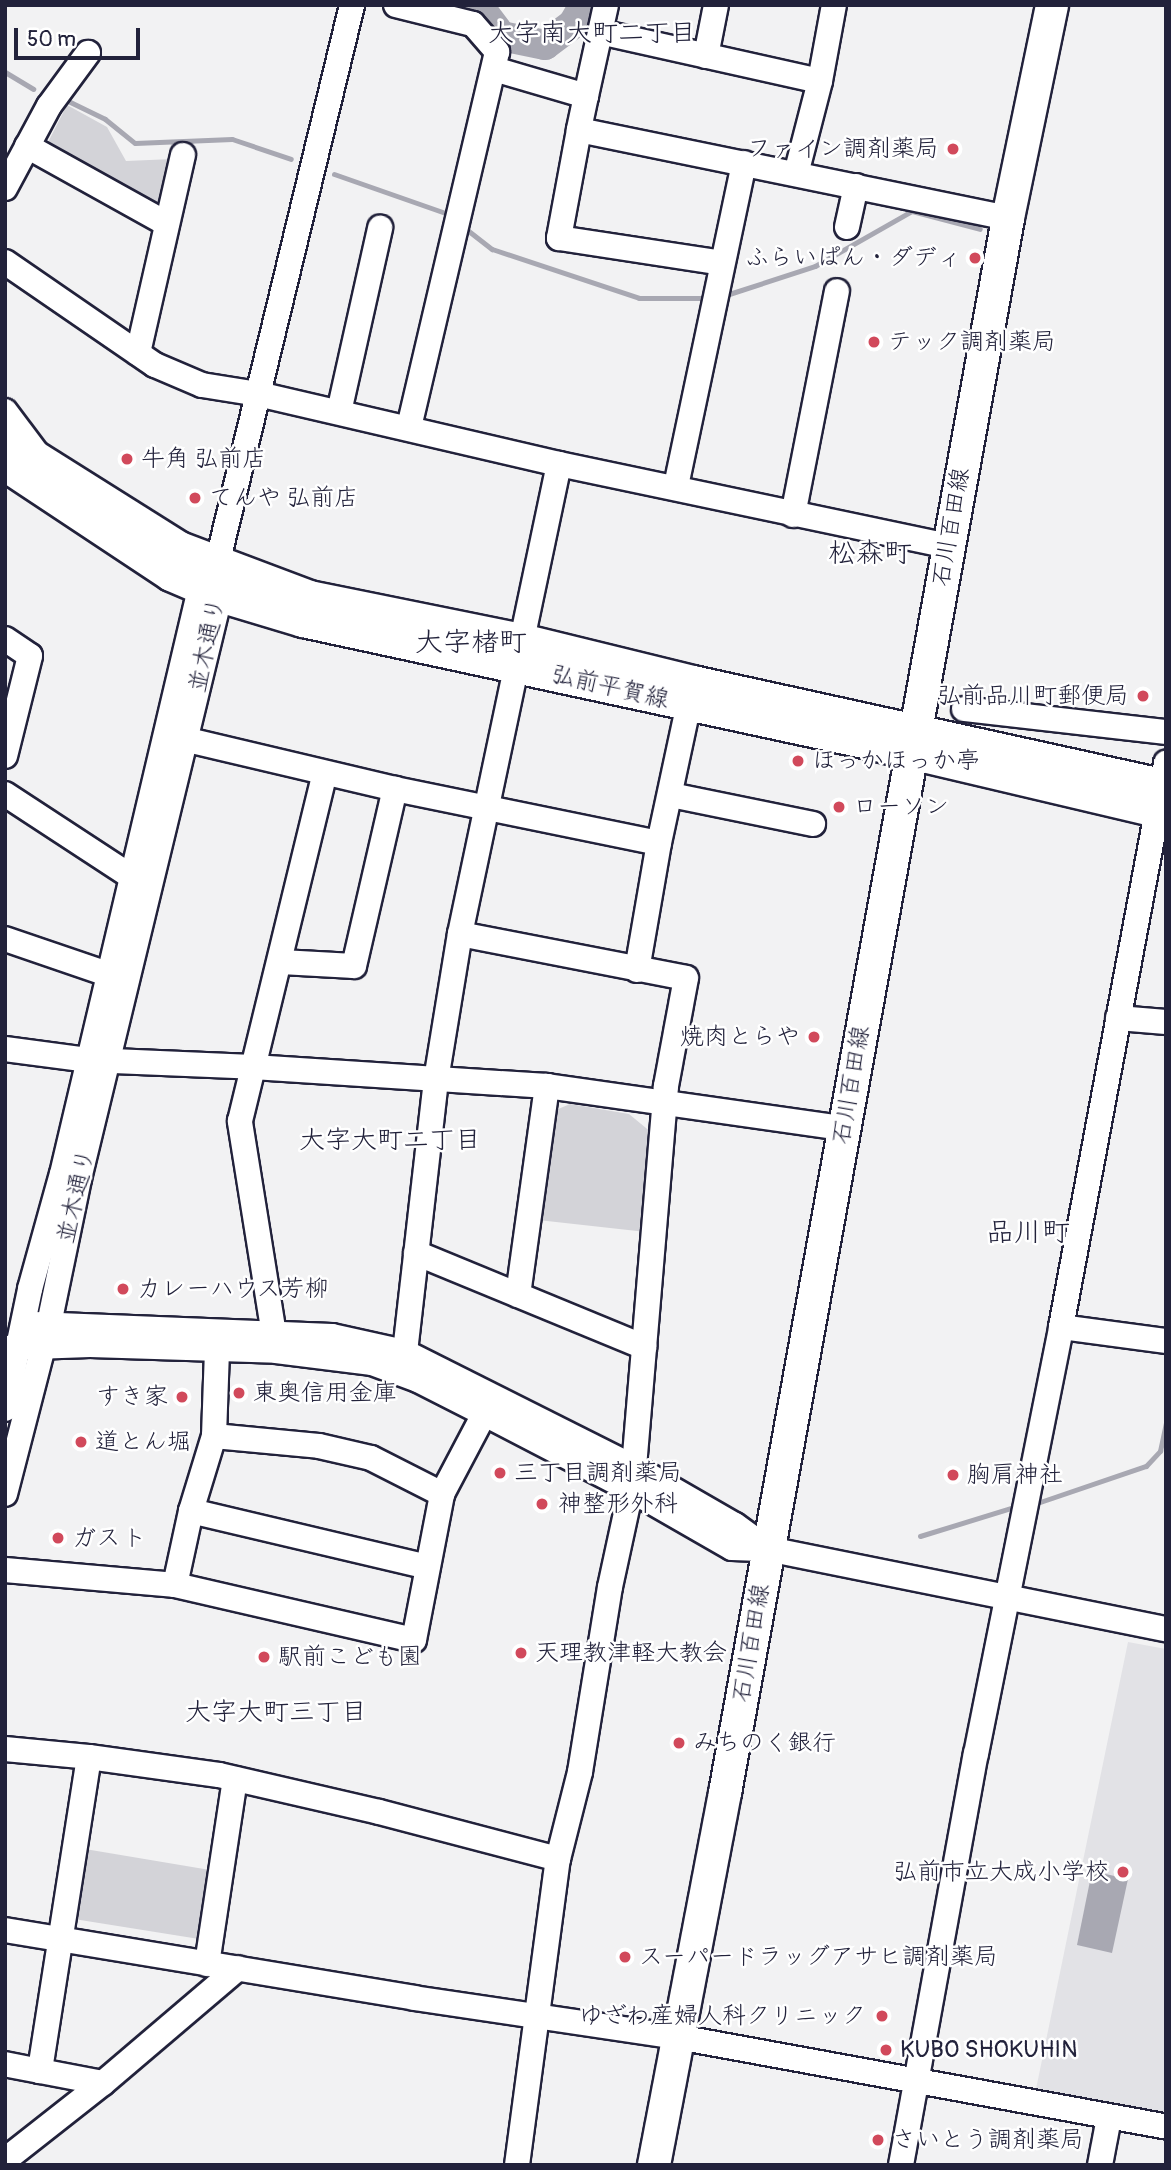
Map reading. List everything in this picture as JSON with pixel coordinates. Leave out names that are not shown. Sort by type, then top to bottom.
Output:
[{"type":"main road","name":"石川百田線","points":[[654,2165],[768,1549],[1007,218],[1052,5]]},
{"type":"main road","name":"弘前平賀線","points":[[5,438],[27,475]]},
{"type":"main road","name":"弘前平賀線","points":[[5,466],[167,540],[213,583],[303,621],[520,653],[912,741],[1163,792]]},
{"type":"street","name":"並木通り","points":[[5,1494],[22,1349],[14,1324],[99,1060],[352,5]]},
{"type":"street","points":[[396,5],[473,24],[497,52],[409,428]]},
{"type":"street","points":[[606,5],[559,238],[722,263]]},
{"type":"street","points":[[706,56],[716,5]]},
{"type":"street","points":[[796,174],[820,81],[834,5]]},
{"type":"street","points":[[600,32],[820,81]]},
{"type":"street","points":[[5,188],[49,106],[88,53]]},
{"type":"street","points":[[494,69],[586,96]]},
{"type":"street","points":[[579,130],[1007,218]]},
{"type":"street","points":[[27,146],[167,224]]},
{"type":"street","points":[[138,353],[183,155]]},
{"type":"street","points":[[676,486],[744,163]]},
{"type":"street","points":[[847,227],[856,186]]},
{"type":"street","points":[[339,412],[380,228]]},
{"type":"street","points":[[5,262],[155,365],[202,385],[258,394],[559,464],[676,486],[793,515],[948,546]]},
{"type":"street","points":[[793,515],[837,291]]},
{"type":"street","points":[[5,411],[14,419],[27,475]]},
{"type":"street","points":[[405,1352],[436,1080],[460,934],[559,464]]},
{"type":"street","points":[[5,639],[30,656],[5,756]]},
{"type":"street","points":[[637,970],[659,843],[691,693]]},
{"type":"street","points":[[964,709],[1166,732]]},
{"type":"street","points":[[176,737],[395,789],[659,843]]},
{"type":"street","points":[[276,1342],[240,1121],[281,962],[325,773]]},
{"type":"street","points":[[281,962],[354,966],[395,789]]},
{"type":"street","points":[[901,2165],[1007,1595],[1163,792]]},
{"type":"street","points":[[5,794],[141,879]]},
{"type":"street","points":[[671,795],[813,824]]},
{"type":"street","name":"並木通り","points":[[5,1409],[22,1349],[49,1324],[79,1180],[110,975],[141,879]]},
{"type":"street","points":[[460,934],[686,978],[664,1105],[633,1479],[610,1587],[580,1772],[558,1859],[517,2165]]},
{"type":"street","points":[[5,939],[110,975]]},
{"type":"street","points":[[1118,1018],[1166,1023]]},
{"type":"street","points":[[5,1049],[99,1060],[547,1086],[664,1105],[843,1128]]},
{"type":"street","points":[[518,1295],[547,1086]]},
{"type":"street","points":[[416,1253],[644,1347]]},
{"type":"street","points":[[14,1324],[49,1324],[276,1342],[372,1363],[489,1406]]},
{"type":"street","points":[[1061,1327],[1166,1341]]},
{"type":"street","points":[[22,1349],[90,1345],[217,1349],[332,1336],[405,1352],[489,1406],[633,1479],[732,1548],[768,1549],[1166,1629]]},
{"type":"street","points":[[175,1585],[191,1511],[214,1436],[217,1349]]},
{"type":"street","points":[[5,1570],[175,1585],[414,1640],[442,1494],[489,1406]]},
{"type":"street","points":[[214,1436],[319,1446],[371,1458],[442,1494]]},
{"type":"street","points":[[191,1511],[427,1567]]},
{"type":"street","points":[[5,1749],[182,1768],[558,1859]]},
{"type":"street","points":[[40,2071],[89,1757]]},
{"type":"street","points":[[207,1964],[235,1779]]},
{"type":"street","points":[[5,1930],[678,2037],[1166,2127]]},
{"type":"street","points":[[5,2160],[103,2083],[237,1968]]},
{"type":"street","points":[[5,2064],[103,2083]]},
{"type":"street","points":[[1100,2165],[1109,2118]]},
{"type":"shaded area","points":[[67,105],[107,127],[126,161],[173,159],[159,218],[44,150]]},
{"type":"shaded area","points":[[570,1104],[629,1114],[652,1133],[646,1232],[538,1220],[549,1113]]},
{"type":"shaded area","name":"弘前市立大成小学校","points":[[1128,1642],[1166,1649],[1166,2116],[1035,2094]]},
{"type":"shaded area","points":[[85,1849],[210,1870],[199,1939],[74,1919]]},
{"type":"shaded area","points":[[1092,1871],[1128,1879],[1112,1953],[1077,1945]]},
{"type":"waterway","points":[[478,5],[501,36],[545,45],[573,24],[584,5]]},
{"type":"waterway","points":[[5,72],[33,89]]},
{"type":"waterway","points":[[66,100],[105,119],[135,143],[232,139],[291,159]]},
{"type":"waterway","points":[[334,174],[448,214]]},
{"type":"waterway","points":[[729,294],[815,266],[912,211],[980,229]]},
{"type":"waterway","points":[[466,229],[492,249],[639,298],[703,298]]},
{"type":"waterway","points":[[1040,1502],[1146,1466],[1160,1451],[1166,1423]]},
{"type":"waterway","points":[[920,1536],[1014,1507]]},
{"type":"place","name":"ファイン調剤薬局","points":[[953,149]]},
{"type":"place","name":"ふらいぱん・ダディ","points":[[975,258]]},
{"type":"place","name":"テック調剤薬局","points":[[874,342]]},
{"type":"place","name":"牛角 弘前店","points":[[127,459]]},
{"type":"place","name":"てんや 弘前店","points":[[195,498]]},
{"type":"place","name":"弘前品川町郵便局","points":[[1143,696]]},
{"type":"place","name":"ほっかほっか亭","points":[[798,761]]},
{"type":"place","name":"ローソン","points":[[839,807]]},
{"type":"place","name":"焼肉とらや","points":[[814,1037]]},
{"type":"place","name":"カレーハウス芳柳","points":[[123,1289]]},
{"type":"place","name":"東奥信用金庫","points":[[239,1393]]},
{"type":"place","name":"すき家","points":[[182,1397]]},
{"type":"place","name":"道とん堀","points":[[81,1442]]},
{"type":"place","name":"三丁目調剤薬局","points":[[500,1473]]},
{"type":"place","name":"胸肩神社","points":[[953,1475]]},
{"type":"place","name":"神整形外科","points":[[542,1504]]},
{"type":"place","name":"ガスト","points":[[58,1538]]},
{"type":"place","name":"天理教津軽大教会","points":[[521,1653]]},
{"type":"place","name":"駅前こども園","points":[[264,1657]]},
{"type":"place","name":"みちのく銀行","points":[[679,1743]]},
{"type":"place","name":"弘前市立大成小学校","points":[[1123,1872]]},
{"type":"place","name":"スーパードラッグアサヒ調剤薬局","points":[[625,1957]]},
{"type":"place","name":"ゆざわ産婦人科クリニック","points":[[882,2016]]},
{"type":"place","name":"KUBO SHOKUHIN","points":[[886,2050]]},
{"type":"place","name":"さいとう調剤薬局","points":[[878,2140]]},
{"type":"district","name":"大字南大町二丁目","points":[[592,34]]},
{"type":"district","name":"松森町","points":[[870,554]]},
{"type":"district","name":"大字楮町","points":[[471,643]]},
{"type":"district","name":"大字大町二丁目","points":[[390,1141]]},
{"type":"district","name":"品川町","points":[[1028,1233]]},
{"type":"district","name":"大字大町三丁目","points":[[276,1713]]}]
